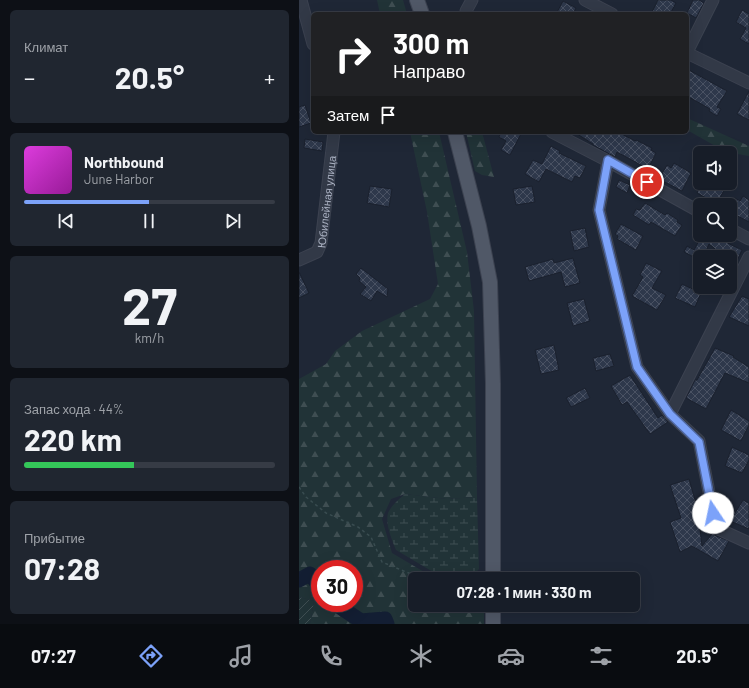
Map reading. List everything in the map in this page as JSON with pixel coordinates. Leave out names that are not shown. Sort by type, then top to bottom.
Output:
[{"type":"main road","points":[[417,0],[420,12]]},
{"type":"main road","points":[[456,134],[483,240],[490,282],[493,384],[493,572]]},
{"type":"main road","points":[[493,612],[493,624]]},
{"type":"street","points":[[301,0],[311,37]]},
{"type":"street","points":[[466,12],[472,0]]},
{"type":"street","points":[[689,48],[713,0]]},
{"type":"street","points":[[591,1],[609,12]]},
{"type":"street","points":[[689,53],[749,84]]},
{"type":"street","name":"Юбилейная улица","points":[[299,260],[317,252],[321,243],[334,134]]},
{"type":"street","points":[[556,134],[608,160],[693,208]]},
{"type":"street","points":[[608,160],[599,210],[637,367],[670,414],[699,442],[716,528],[749,543]]},
{"type":"street","points":[[737,233],[749,239]]},
{"type":"street","points":[[670,414],[749,257]]},
{"type":"path","points":[[299,487],[306,497],[326,514],[358,527],[371,537],[382,562],[408,573]]},
{"type":"green space","points":[[377,0],[403,0],[406,12],[380,12]]},
{"type":"green space","points":[[689,119],[749,146],[749,156],[737,154],[737,146],[715,146],[689,131]]},
{"type":"green space","points":[[410,134],[439,134],[467,252],[474,311],[477,497],[447,499],[405,494],[391,499],[382,519],[392,553],[424,572],[408,572],[408,612],[484,612],[484,624],[310,624],[312,612],[363,612],[363,560],[311,560],[311,600],[299,597],[299,379],[326,364],[335,351],[362,331],[430,299],[438,284],[427,212]]},
{"type":"green space","points":[[466,134],[483,134],[494,177],[482,175],[475,171]]},
{"type":"green space","points":[[405,494],[447,499],[477,497],[479,569],[476,572],[433,572],[396,550],[388,527],[387,517],[389,510]]},
{"type":"green space","points":[[299,597],[311,600],[312,612],[310,624],[299,624]]},
{"type":"building","points":[[658,0],[671,0],[676,3],[671,12],[652,12]]},
{"type":"building","points":[[693,0],[699,0],[704,3],[696,18],[687,12]]},
{"type":"building","points":[[563,1],[576,8],[574,12],[557,12]]},
{"type":"building","points":[[742,10],[749,14],[749,44],[740,39],[746,28],[736,22]]},
{"type":"building","points":[[689,70],[727,91],[717,107],[721,109],[717,116],[709,111],[710,109],[689,97]]},
{"type":"building","points":[[749,91],[749,120],[737,114]]},
{"type":"building","points":[[305,105],[311,123],[299,127],[299,107]]},
{"type":"building","points":[[500,134],[521,134],[510,155],[501,150],[506,141],[499,137]]},
{"type":"building","points":[[577,134],[622,134],[652,148],[651,150],[656,153],[648,169],[617,152],[615,157]]},
{"type":"building","points":[[305,139],[323,142],[322,151],[304,148]]},
{"type":"building","points":[[551,146],[560,151],[559,153],[586,166],[580,178],[575,176],[572,182],[546,169],[539,182],[525,174],[533,160],[542,164]]},
{"type":"building","points":[[674,163],[691,173],[682,191],[659,179],[667,165],[671,168]]},
{"type":"building","points":[[619,180],[630,185],[627,193],[616,187]]},
{"type":"building","points":[[370,186],[392,189],[389,207],[367,203]]},
{"type":"building","points":[[532,186],[535,202],[516,205],[513,189]]},
{"type":"building","points":[[698,190],[724,190],[720,198],[706,198],[697,193]]},
{"type":"building","points":[[743,196],[749,200],[749,222],[737,216],[737,199],[740,201]]},
{"type":"building","points":[[645,203],[665,215],[667,213],[678,220],[677,222],[682,225],[675,236],[651,222],[649,225],[633,215],[636,209],[640,210]]},
{"type":"building","points":[[621,224],[643,236],[636,250],[617,239],[618,236],[615,234]]},
{"type":"building","points":[[585,228],[589,247],[574,251],[570,231]]},
{"type":"building","points":[[698,242],[725,242],[742,250],[737,260],[737,250],[716,250],[709,244],[706,250],[694,250]]},
{"type":"building","points":[[687,246],[694,250],[693,256],[684,252]]},
{"type":"building","points":[[573,258],[580,283],[565,287],[561,272],[529,281],[525,267],[553,259],[554,263]]},
{"type":"building","points":[[646,263],[662,271],[652,288],[666,295],[657,310],[632,296],[643,277],[640,275]]},
{"type":"building","points":[[361,268],[388,289],[387,297],[377,291],[371,301],[360,294],[366,287],[359,281],[360,278],[356,274]]},
{"type":"building","points":[[299,272],[309,293],[299,298]]},
{"type":"building","points":[[682,284],[693,289],[693,294],[701,294],[695,307],[675,298]]},
{"type":"building","points":[[742,296],[749,299],[749,326],[729,317]]},
{"type":"building","points":[[584,299],[590,321],[573,326],[567,303]]},
{"type":"building","points":[[554,345],[559,370],[541,374],[535,350]]},
{"type":"building","points":[[715,348],[734,356],[733,357],[749,367],[749,383],[725,373],[706,409],[686,398],[695,380],[697,380]]},
{"type":"building","points":[[610,354],[614,366],[596,371],[593,358]]},
{"type":"building","points":[[630,375],[658,418],[662,415],[668,422],[650,434],[627,402],[622,405],[611,386]]},
{"type":"building","points":[[585,388],[590,398],[571,407],[566,398]]},
{"type":"building","points":[[731,410],[749,421],[749,425],[741,441],[721,430]]},
{"type":"building","points":[[732,447],[749,455],[749,460],[742,473],[725,466]]},
{"type":"building","points":[[689,479],[698,510],[705,507],[707,516],[699,520],[702,546],[712,534],[729,541],[718,561],[692,546],[680,552],[670,522],[681,518],[670,485]]},
{"type":"building","points":[[743,500],[749,503],[749,529],[730,521]]},
{"type":"waterway","points":[[299,580],[310,574],[311,575]]},
{"type":"waterway","points":[[348,612],[361,621],[385,619],[387,624]]},
{"type":"route","points":[[647,182],[608,160],[599,210],[637,367],[670,414],[699,442],[713,513]]}]
